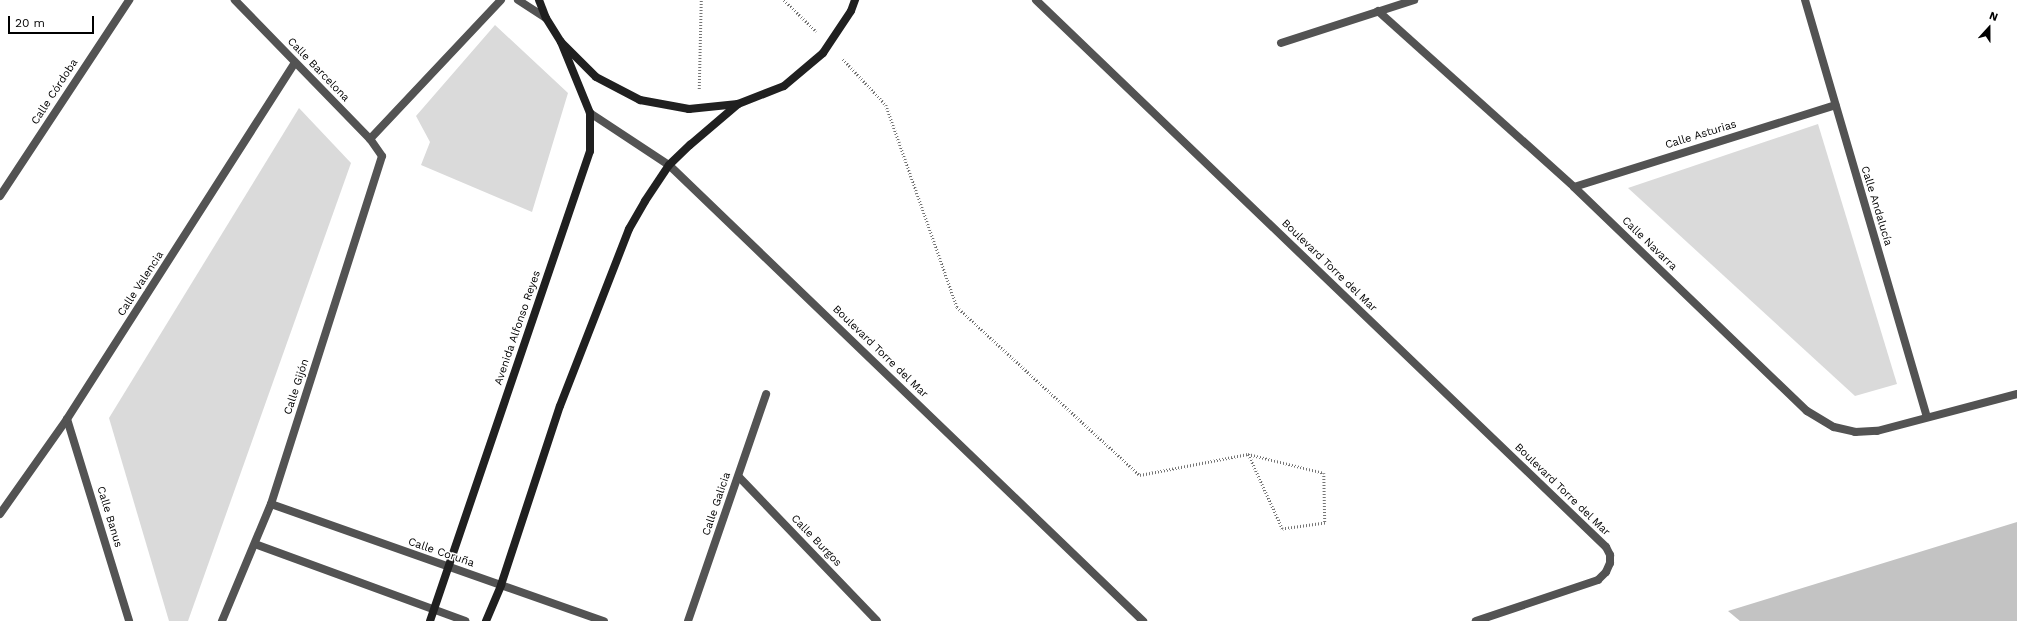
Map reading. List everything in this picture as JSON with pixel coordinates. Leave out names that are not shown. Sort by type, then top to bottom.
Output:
[{"type":"street","name":"Calle Córdoba","points":[[0,196],[129,0]]},
{"type":"street","name":"Calle Barcelona","points":[[235,0],[370,139],[382,156]]},
{"type":"street","points":[[370,139],[501,0]]},
{"type":"street","points":[[518,0],[546,18]]},
{"type":"street","points":[[539,0],[546,18],[561,42],[596,77],[640,100],[689,110],[738,104],[784,86],[823,53],[852,11],[855,0]]},
{"type":"street","name":"Boulevard Torre del Mar","points":[[1036,0],[1606,547],[1610,555],[1610,563],[1606,572],[1598,580],[1476,621]]},
{"type":"street","points":[[1281,43],[1414,0]]},
{"type":"street","name":"Calle Andalucía","points":[[1805,0],[1928,417]]},
{"type":"street","name":"Calle Navarra","points":[[1378,11],[1574,187],[1807,411],[1834,426],[1855,432],[1877,431],[2017,394]]},
{"type":"street","name":"Avenida Alfonso Reyes","points":[[430,621],[590,151],[590,113],[561,42]]},
{"type":"street","name":"Calle Valencia","points":[[0,514],[67,419],[295,63]]},
{"type":"street","points":[[486,621],[501,585],[560,406],[629,229],[645,200],[669,165],[738,104]]},
{"type":"street","name":"Calle Asturias","points":[[1574,187],[1835,105]]},
{"type":"street","name":"Boulevard Torre del Mar","points":[[590,113],[669,165],[1143,621]]},
{"type":"street","name":"Calle Gijón","points":[[222,621],[271,504],[382,156]]},
{"type":"street","name":"Calle Galicia","points":[[688,621],[739,477],[766,394]]},
{"type":"street","name":"Calle Banus","points":[[67,419],[129,621]]},
{"type":"street","name":"Calle Burgos","points":[[739,477],[877,621]]},
{"type":"street","name":"Calle Coruña","points":[[271,504],[604,621]]},
{"type":"street","points":[[255,544],[465,621]]},
{"type":"path","points":[[699,108],[701,0]]},
{"type":"path","points":[[784,0],[830,44],[886,105],[957,307],[1140,475],[1248,454],[1324,473],[1325,523],[1282,529],[1248,454]]},
{"type":"shaded area","points":[[495,25],[568,93],[532,212],[421,165],[430,142],[416,116]]},
{"type":"shaded area","points":[[299,108],[351,163],[188,621],[169,621],[109,418]]},
{"type":"shaded area","points":[[1818,124],[1897,384],[1855,396],[1628,188]]},
{"type":"building","points":[[2017,522],[2017,621],[1740,621],[1728,611]]}]
